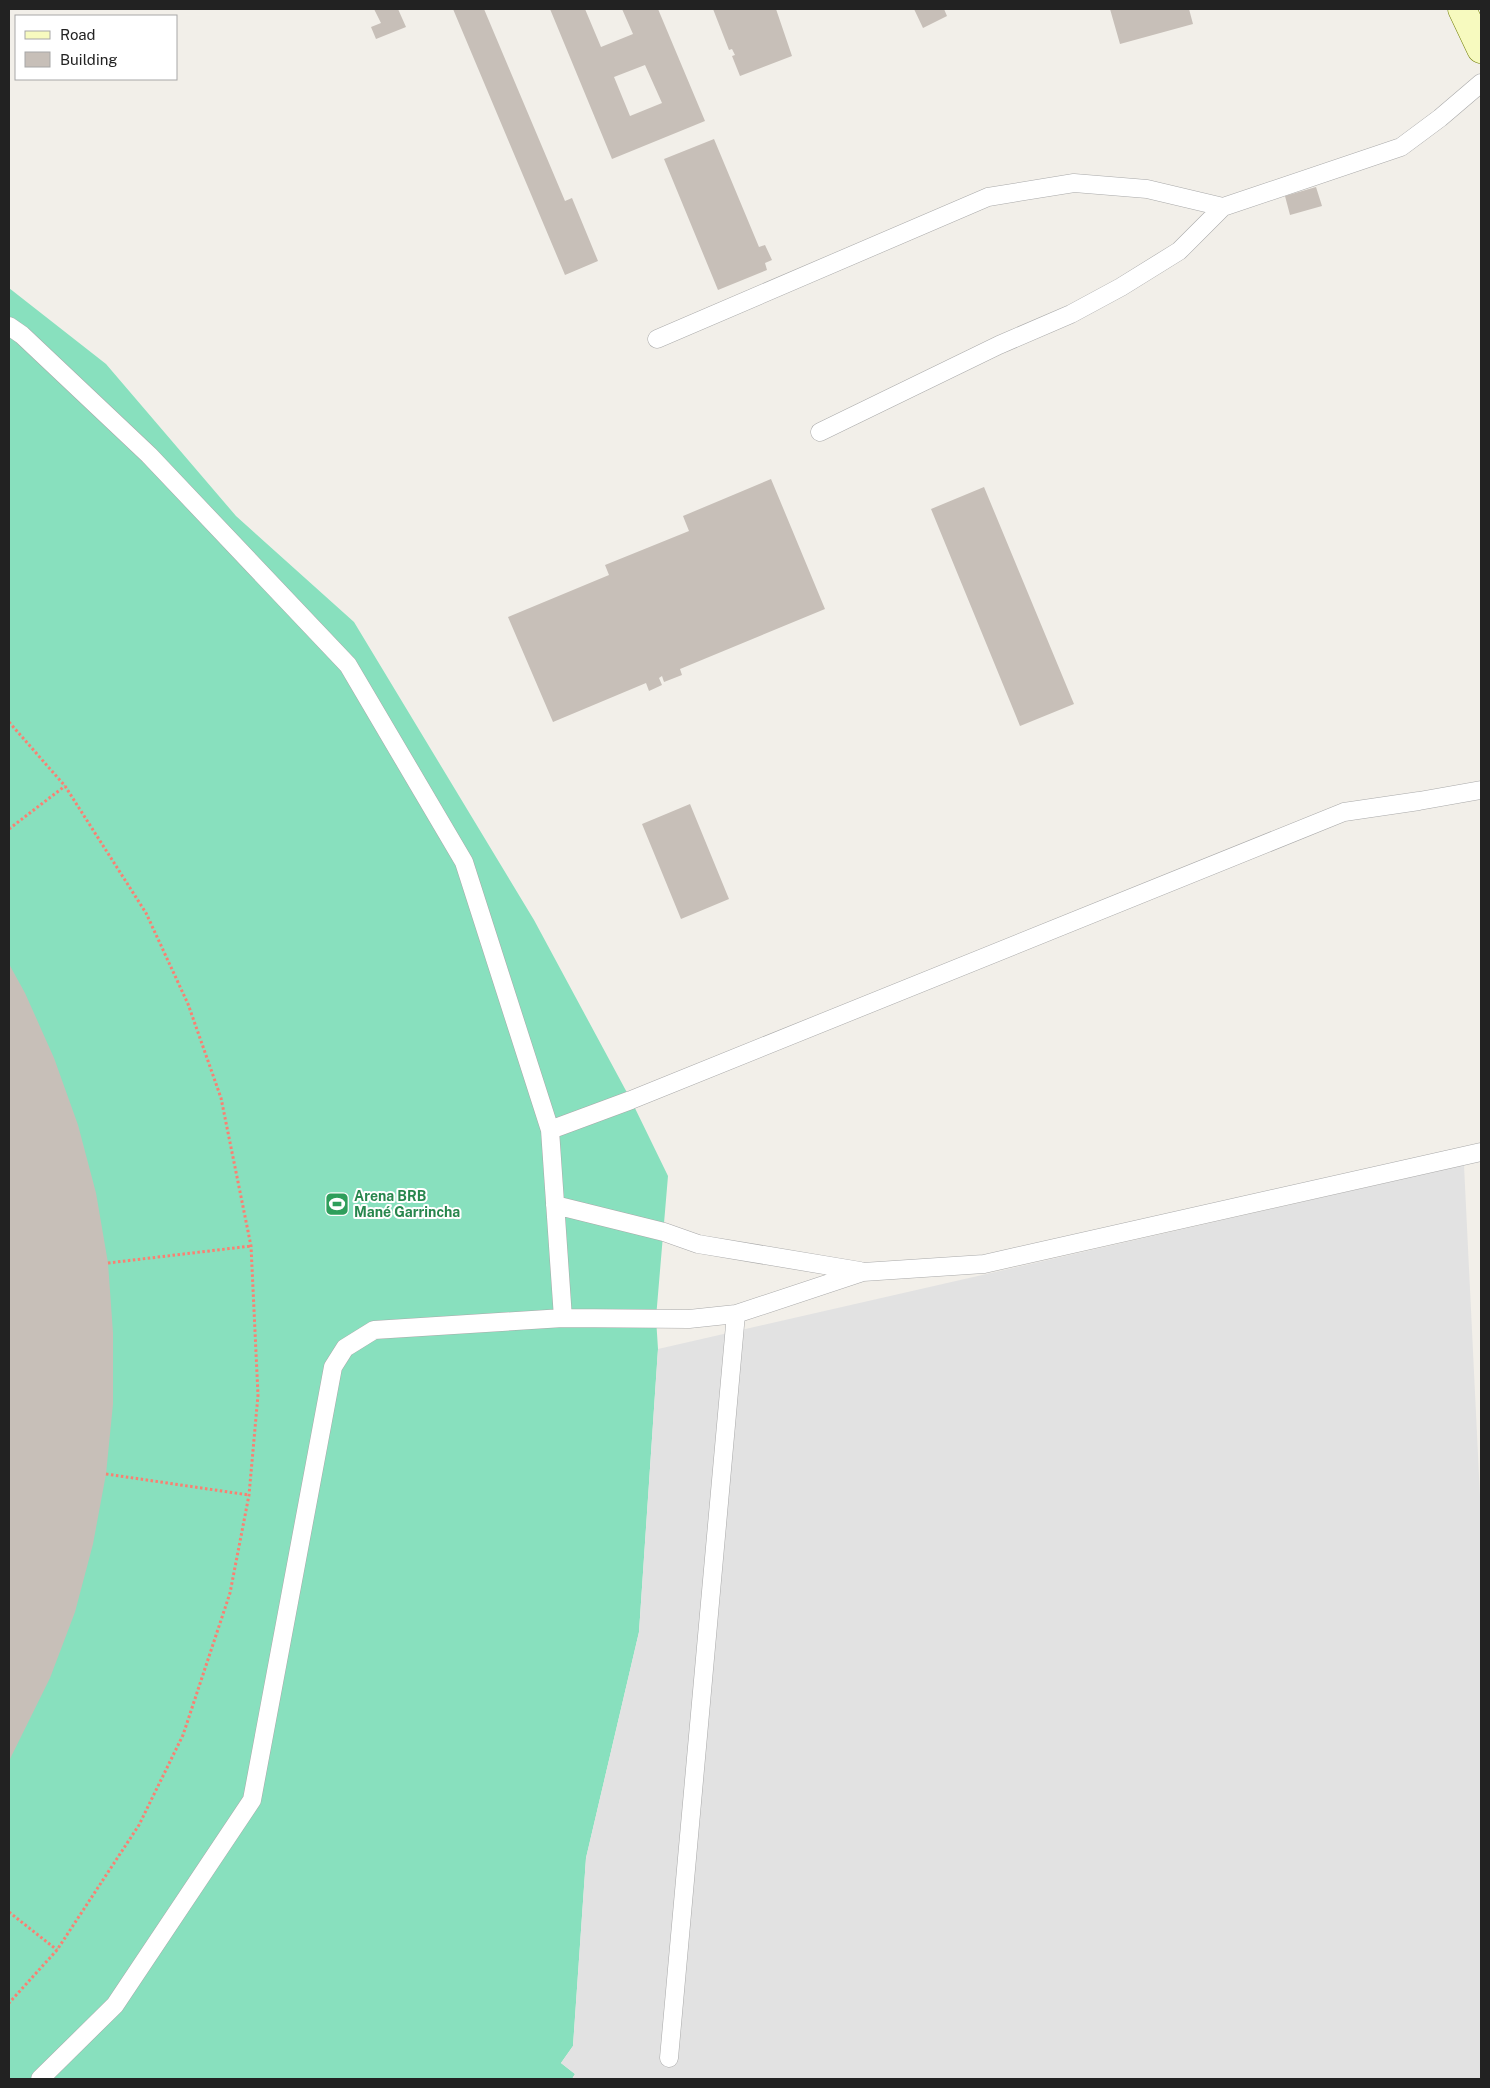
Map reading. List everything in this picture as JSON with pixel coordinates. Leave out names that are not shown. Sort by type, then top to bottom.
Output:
[{"type":"main road","points":[[1462,9],[1481,48]]},
{"type":"lane","points":[[820,432],[999,344],[1071,314],[1121,287],[1179,251],[1223,207],[1401,147],[1440,118],[1481,83]]},
{"type":"lane","points":[[657,339],[988,197],[1074,183],[1147,189],[1223,207]]},
{"type":"lane","points":[[9,326],[22,335],[149,455],[348,665],[464,862],[550,1130],[563,1318]]},
{"type":"lane","points":[[550,1130],[631,1100],[1344,812],[1419,802],[1481,790]]},
{"type":"lane","points":[[555,1205],[664,1232],[698,1244],[863,1272],[984,1264],[1481,1152]]},
{"type":"lane","points":[[40,2079],[115,2006],[252,1800],[333,1367],[345,1348],[374,1330],[563,1318],[689,1319],[736,1314],[863,1272]]},
{"type":"lane","points":[[669,2058],[736,1314]]},
{"type":"path","points":[[9,722],[65,786],[146,913],[188,1004],[221,1098],[251,1246],[258,1395],[249,1495],[230,1593],[183,1736],[139,1825],[57,1950],[9,2003]]},
{"type":"path","points":[[9,829],[65,786]]},
{"type":"path","points":[[108,1263],[251,1246]]},
{"type":"path","points":[[106,1474],[249,1495]]},
{"type":"path","points":[[9,1912],[57,1950]]},
{"type":"green space","name":"Arena BRB Mané Garrincha","points":[[9,288],[106,364],[236,516],[354,622],[534,920],[631,1100],[668,1176],[656,1318],[658,1349],[639,1632],[586,1858],[573,2046],[561,2063],[575,2074],[572,2079],[9,2079]]},
{"type":"shaded area","points":[[1464,1165],[1481,1517],[1481,2079],[572,2079],[575,2074],[561,2063],[573,2046],[586,1858],[639,1632],[658,1349]]},
{"type":"building","points":[[374,9],[398,9],[406,27],[376,39],[371,27],[381,23]]},
{"type":"building","points":[[453,9],[484,9],[565,201],[572,198],[598,261],[565,275]]},
{"type":"building","points":[[550,9],[585,9],[601,47],[633,34],[622,9],[658,9],[705,121],[612,159]],"holes":[[[645,65],[662,103],[630,116],[614,77]]]},
{"type":"building","points":[[713,9],[776,9],[792,56],[740,76],[732,56],[735,55],[732,49],[729,50]]},
{"type":"building","points":[[914,9],[944,9],[947,16],[923,28]]},
{"type":"building","points":[[1110,9],[1189,9],[1193,24],[1120,44]]},
{"type":"building","points":[[714,139],[759,247],[765,245],[772,260],[765,263],[767,270],[718,290],[664,159]]},
{"type":"building","points":[[1316,187],[1322,206],[1290,215],[1285,196]]},
{"type":"building","points":[[771,479],[825,609],[680,669],[682,675],[664,682],[662,676],[659,678],[662,685],[649,691],[646,683],[553,722],[508,617],[609,575],[605,565],[689,531],[683,516]]},
{"type":"building","points":[[984,487],[1074,704],[1020,726],[931,509]]},
{"type":"building","points":[[690,804],[729,899],[681,919],[642,824]]},
{"type":"building","points":[[9,964],[25,993],[54,1058],[78,1125],[96,1193],[108,1263],[113,1333],[113,1404],[106,1474],[93,1544],[75,1612],[50,1678],[9,1761]]},
{"type":"place","name":"Arena BRB Mané Garrincha","points":[[337,1204]]}]
